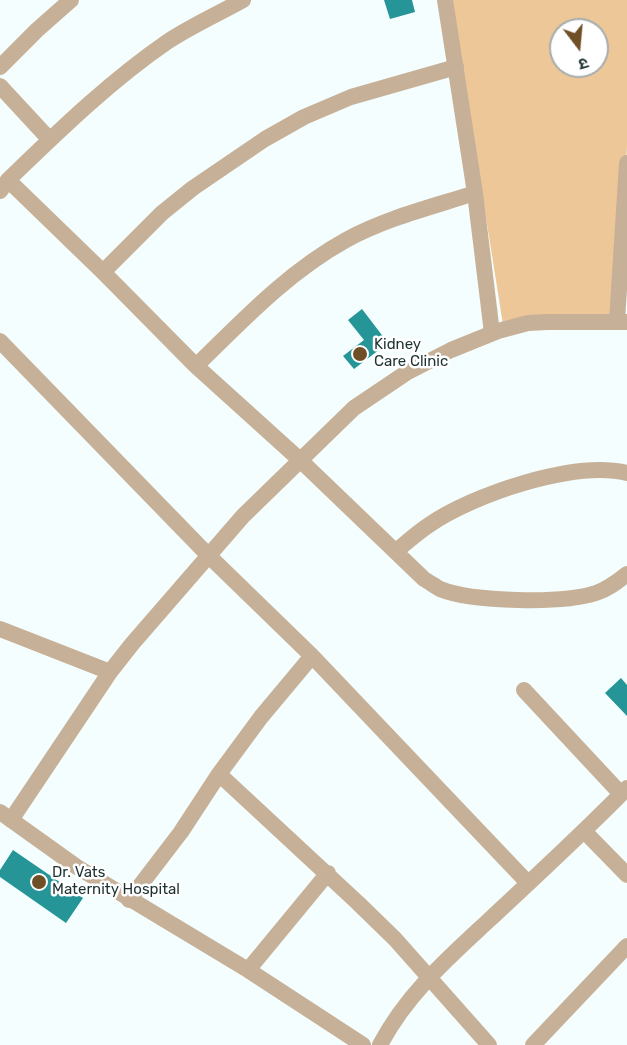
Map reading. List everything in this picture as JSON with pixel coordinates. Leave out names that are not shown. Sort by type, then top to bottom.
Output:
[{"type":"street","points":[[0,67],[30,36],[71,0]]},
{"type":"street","points":[[243,0],[170,41],[138,63],[76,115],[4,186],[103,272],[196,366],[300,460],[424,579],[441,589],[476,596],[534,601],[595,594],[609,588],[627,574]]},
{"type":"street","points":[[445,0],[475,193],[492,333]]},
{"type":"street","points":[[103,272],[162,213],[193,188],[265,139],[304,117],[351,97],[456,67]]},
{"type":"street","points":[[0,86],[50,140]]},
{"type":"street","points":[[363,1045],[248,970],[77,867],[6,816],[110,672],[208,555],[243,516],[354,408],[406,373],[492,333],[528,323],[622,321],[627,163]]},
{"type":"street","points":[[196,366],[259,305],[316,258],[348,240],[397,218],[475,193]]},
{"type":"street","points":[[0,341],[208,555],[312,656],[528,883]]},
{"type":"street","points":[[396,551],[429,525],[482,497],[567,473],[595,471],[627,473]]},
{"type":"street","points":[[0,629],[110,672]]},
{"type":"street","points":[[129,900],[181,832],[219,774],[261,717],[312,656]]},
{"type":"street","points":[[380,1045],[390,1026],[428,977],[585,831],[624,791],[524,690]]},
{"type":"street","points":[[219,774],[328,873],[394,939],[489,1045]]},
{"type":"street","points":[[585,831],[627,875]]},
{"type":"street","points":[[248,970],[328,873]]},
{"type":"street","points":[[533,1045],[627,946]]},
{"type":"shaded area","points":[[449,0],[627,0],[627,147],[617,321],[504,331],[461,60]]},
{"type":"building","points":[[384,0],[412,0],[415,12],[390,19]]},
{"type":"building","points":[[362,309],[388,343],[354,369],[343,356],[364,340],[348,320]]},
{"type":"building","points":[[621,678],[627,685],[627,716],[605,693]]},
{"type":"building","points":[[13,850],[83,898],[66,923],[0,877],[0,870]]},
{"type":"place","name":"Kidney Care Clinic","points":[[360,354]]},
{"type":"place","name":"Dr. Vats Maternity Hospital","points":[[39,882]]}]
